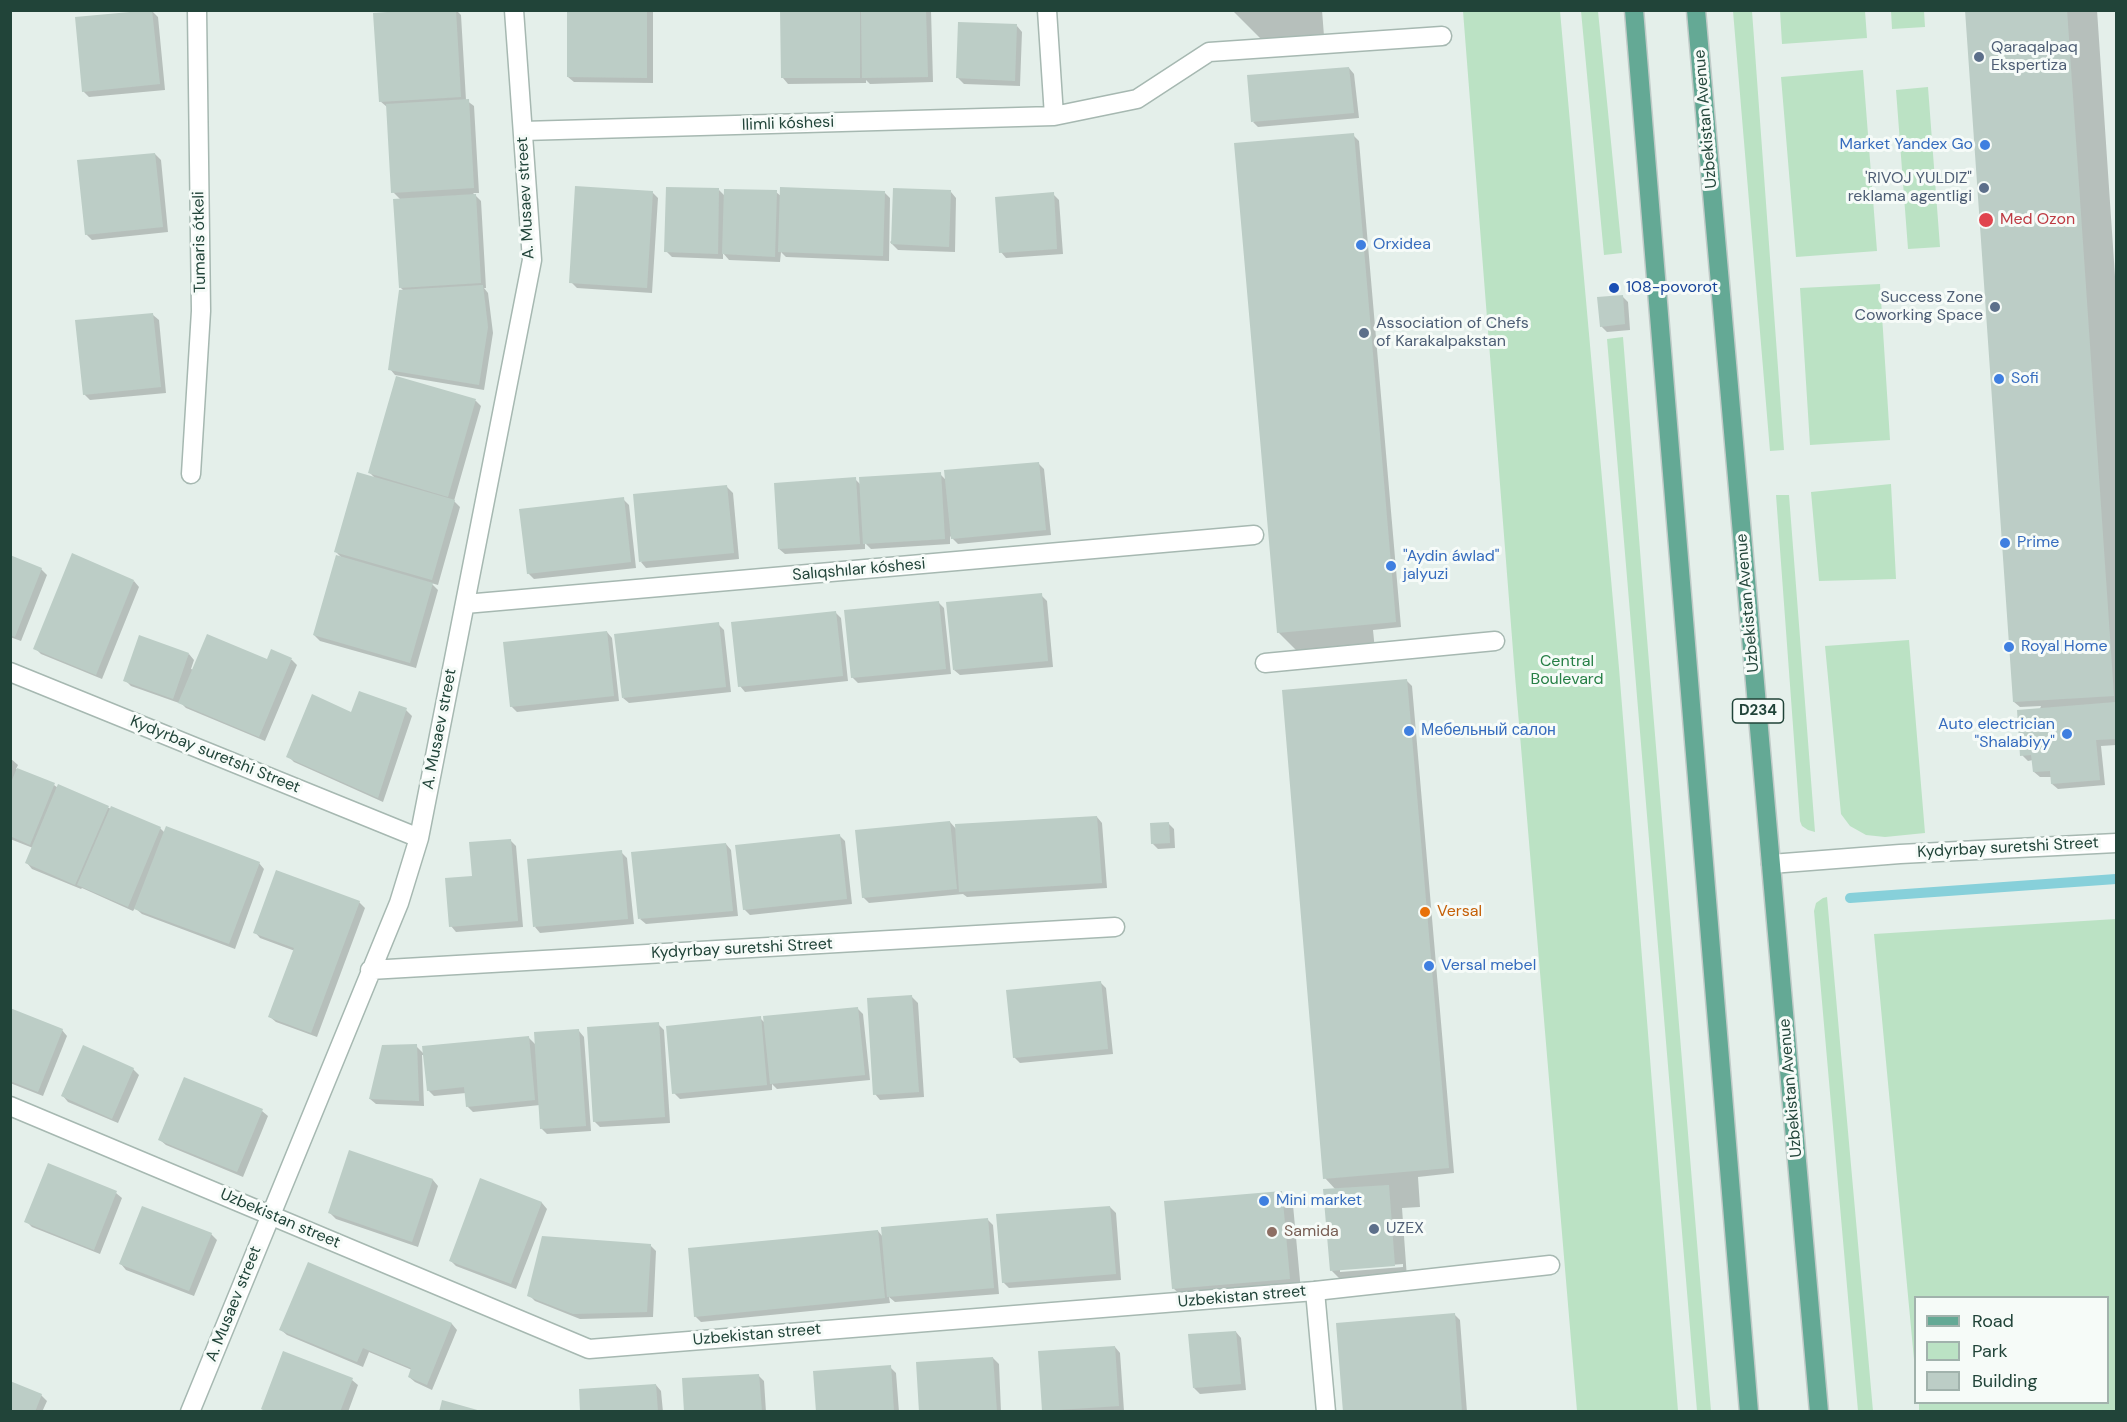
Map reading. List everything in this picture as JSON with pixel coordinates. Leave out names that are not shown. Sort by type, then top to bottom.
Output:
[{"type":"main road","points":[[1634,10],[1749,1412]]},
{"type":"main road","name":"Uzbekistan Avenue","points":[[1696,10],[1819,1412]]},
{"type":"street","name":"Tumaris ótkeli","points":[[191,474],[201,311],[197,10]]},
{"type":"street","name":"A. Musaev street","points":[[190,1412],[399,903],[420,838],[532,260],[514,10]]},
{"type":"street","points":[[1047,10],[1054,116]]},
{"type":"street","name":"Ilimli kóshesi","points":[[523,131],[1054,116],[1137,99],[1209,52],[1442,36]]},
{"type":"street","name":"Salıqshılar kóshesi","points":[[465,604],[1254,535]]},
{"type":"street","points":[[1265,663],[1495,641]]},
{"type":"street","name":"Kydyrbay suretshi Street","points":[[10,672],[420,838]]},
{"type":"street","name":"Kydyrbay suretshi Street","points":[[1771,864],[1900,854],[2116,843]]},
{"type":"street","name":"Kydyrbay suretshi Street","points":[[370,970],[1115,927]]},
{"type":"street","name":"Uzbekistan street","points":[[10,1106],[589,1349],[1315,1291],[1550,1265]]},
{"type":"street","points":[[1315,1291],[1326,1412]]},
{"type":"green space","name":"Central Boulevard","points":[[1463,11],[1560,11],[1619,668],[1678,1411],[1577,1411],[1515,676]]},
{"type":"green space","points":[[1581,11],[1598,11],[1622,253],[1604,255]]},
{"type":"green space","points":[[1733,11],[1752,11],[1784,450],[1770,451]]},
{"type":"green space","points":[[1780,11],[1865,11],[1867,38],[1782,44]]},
{"type":"green space","points":[[1891,11],[1924,11],[1925,27],[1892,29]]},
{"type":"green space","points":[[1863,70],[1877,251],[1796,257],[1781,77]]},
{"type":"green space","points":[[1928,87],[1940,247],[1908,249],[1896,90]]},
{"type":"green space","points":[[1880,284],[1890,440],[1810,445],[1800,288]]},
{"type":"green space","points":[[1623,337],[1711,1411],[1697,1411],[1607,339]]},
{"type":"green space","points":[[1891,484],[1896,579],[1819,581],[1811,492]]},
{"type":"green space","points":[[1776,495],[1789,495],[1815,832],[1802,826],[1800,821]]},
{"type":"green space","points":[[1909,640],[1925,833],[1885,837],[1866,835],[1850,826],[1841,814],[1825,646]]},
{"type":"green space","points":[[1827,897],[1873,1411],[1858,1411],[1814,911],[1816,903]]},
{"type":"green space","points":[[2116,919],[2116,1411],[1919,1411],[1919,1404],[2109,1404],[2109,1296],[1914,1296],[1914,1359],[1874,934]]},
{"type":"building","points":[[152,10],[160,84],[82,92],[75,17]]},
{"type":"building","points":[[456,10],[461,97],[379,102],[373,13]]},
{"type":"building","points":[[567,10],[647,10],[647,78],[567,77]]},
{"type":"building","points":[[780,10],[860,10],[860,78],[781,78]]},
{"type":"building","points":[[861,10],[926,10],[928,77],[862,78]]},
{"type":"building","points":[[1965,10],[2067,10],[2114,696],[2013,702]]},
{"type":"building","points":[[958,22],[1017,24],[1015,81],[956,78]]},
{"type":"building","points":[[1349,67],[1354,113],[1251,122],[1247,75]]},
{"type":"building","points":[[469,99],[474,188],[391,193],[386,104]]},
{"type":"building","points":[[1354,133],[1396,622],[1277,633],[1234,143]]},
{"type":"building","points":[[155,153],[163,227],[85,235],[77,160]]},
{"type":"building","points":[[575,186],[653,191],[647,288],[569,283]]},
{"type":"building","points":[[666,187],[719,188],[718,254],[664,252]]},
{"type":"building","points":[[780,187],[885,191],[883,256],[778,252]]},
{"type":"building","points":[[893,188],[951,190],[949,247],[891,244]]},
{"type":"building","points":[[724,189],[777,190],[775,257],[722,254]]},
{"type":"building","points":[[1054,192],[1057,249],[999,253],[995,197]]},
{"type":"building","points":[[476,194],[481,283],[399,288],[393,199]]},
{"type":"building","points":[[483,285],[488,327],[479,385],[388,370],[399,290]]},
{"type":"building","points":[[1623,295],[1625,324],[1600,327],[1597,297]]},
{"type":"building","points":[[153,313],[161,387],[83,395],[75,320]]},
{"type":"building","points":[[396,376],[476,399],[448,497],[368,473]]},
{"type":"building","points":[[1039,462],[1046,530],[951,539],[944,470]]},
{"type":"building","points":[[357,472],[455,500],[432,580],[334,552]]},
{"type":"building","points":[[941,472],[945,539],[863,544],[859,477]]},
{"type":"building","points":[[856,477],[860,544],[778,549],[774,483]]},
{"type":"building","points":[[727,485],[734,553],[639,562],[633,494]]},
{"type":"building","points":[[624,497],[631,562],[527,574],[519,509]]},
{"type":"building","points":[[72,553],[134,580],[96,675],[33,649]]},
{"type":"building","points":[[10,555],[42,568],[15,637],[10,635]]},
{"type":"building","points":[[336,555],[433,583],[410,663],[313,635]]},
{"type":"building","points":[[1042,593],[1048,661],[953,670],[946,602]]},
{"type":"building","points":[[939,601],[946,669],[851,678],[844,610]]},
{"type":"building","points":[[836,611],[843,676],[738,687],[731,622]]},
{"type":"building","points":[[719,622],[726,687],[622,698],[614,634]]},
{"type":"building","points":[[607,631],[614,696],[510,707],[503,642]]},
{"type":"building","points":[[207,634],[267,659],[271,649],[292,658],[259,737],[178,703]]},
{"type":"building","points":[[139,635],[189,653],[173,699],[123,681]]},
{"type":"building","points":[[1407,679],[1449,1168],[1323,1179],[1282,690]]},
{"type":"building","points":[[359,691],[407,708],[378,798],[286,757],[312,694],[351,712]]},
{"type":"building","points":[[2116,702],[2116,739],[2096,740],[2100,780],[2051,784],[2050,771],[2033,772],[2031,755],[2020,756],[2017,710]]},
{"type":"building","points":[[17,768],[55,783],[30,845],[10,836],[10,785]]},
{"type":"building","points":[[58,784],[109,806],[75,885],[25,863]]},
{"type":"building","points":[[111,806],[161,827],[128,907],[77,885]]},
{"type":"building","points":[[1097,816],[1102,883],[959,892],[955,824]]},
{"type":"building","points":[[950,821],[957,889],[862,898],[855,830]]},
{"type":"building","points":[[1169,822],[1170,843],[1151,844],[1150,823]]},
{"type":"building","points":[[166,826],[260,862],[229,944],[134,909]]},
{"type":"building","points":[[840,834],[847,899],[743,910],[735,845]]},
{"type":"building","points":[[511,839],[518,921],[449,927],[445,878],[472,876],[469,842]]},
{"type":"building","points":[[726,843],[733,911],[638,919],[631,852]]},
{"type":"building","points":[[622,850],[628,919],[533,927],[527,859]]},
{"type":"building","points":[[276,870],[360,901],[311,1033],[268,1017],[294,948],[253,933]]},
{"type":"building","points":[[1101,981],[1108,1049],[1013,1058],[1006,990]]},
{"type":"building","points":[[912,995],[919,1092],[873,1095],[867,998]]},
{"type":"building","points":[[858,1007],[865,1075],[770,1084],[763,1016]]},
{"type":"building","points":[[10,1008],[63,1029],[38,1092],[10,1081]]},
{"type":"building","points":[[761,1016],[767,1085],[672,1094],[666,1026]]},
{"type":"building","points":[[659,1022],[665,1117],[593,1122],[587,1027]]},
{"type":"building","points":[[579,1029],[586,1126],[540,1129],[534,1032]]},
{"type":"building","points":[[529,1036],[535,1100],[466,1107],[464,1087],[427,1091],[422,1046]]},
{"type":"building","points":[[417,1044],[419,1101],[369,1099],[382,1045]]},
{"type":"building","points":[[83,1045],[134,1068],[112,1119],[61,1096]]},
{"type":"building","points":[[184,1077],[263,1109],[237,1172],[158,1140]]},
{"type":"building","points":[[349,1150],[433,1179],[412,1242],[328,1213]]},
{"type":"building","points":[[48,1163],[117,1191],[94,1250],[24,1222]]},
{"type":"building","points":[[480,1178],[542,1202],[511,1284],[449,1261]]},
{"type":"building","points":[[1389,1185],[1395,1266],[1330,1271],[1323,1189]]},
{"type":"building","points":[[1282,1191],[1290,1279],[1172,1289],[1164,1201]]},
{"type":"building","points":[[142,1206],[212,1233],[189,1291],[119,1264]]},
{"type":"building","points":[[1110,1206],[1116,1274],[1002,1283],[996,1214]]},
{"type":"building","points":[[988,1218],[994,1288],[887,1297],[881,1227]]},
{"type":"building","points":[[878,1230],[885,1298],[694,1317],[688,1248]]},
{"type":"building","points":[[542,1236],[651,1244],[647,1312],[573,1314],[527,1296]]},
{"type":"building","points":[[308,1262],[452,1323],[427,1385],[408,1377],[411,1368],[363,1348],[357,1362],[279,1330]]},
{"type":"building","points":[[1455,1313],[1462,1412],[1343,1412],[1336,1323]]},
{"type":"building","points":[[1236,1331],[1241,1384],[1193,1388],[1188,1334]]},
{"type":"building","points":[[1115,1346],[1119,1406],[1042,1411],[1038,1351]]},
{"type":"building","points":[[283,1351],[353,1378],[340,1412],[267,1412],[261,1409]]},
{"type":"building","points":[[993,1357],[997,1412],[919,1412],[916,1362]]},
{"type":"building","points":[[891,1365],[894,1412],[816,1412],[813,1371]]},
{"type":"building","points":[[759,1374],[762,1412],[684,1412],[682,1378]]},
{"type":"building","points":[[10,1381],[42,1394],[35,1412],[10,1412]]},
{"type":"building","points":[[656,1384],[658,1412],[580,1412],[579,1389]]},
{"type":"building","points":[[442,1400],[481,1411],[439,1412]]},
{"type":"waterway","points":[[1850,898],[2116,879]]},
{"type":"place","name":"Qaraqalpaq Ekspertiza","points":[[1979,57]]},
{"type":"place","name":"Market Yandex Go","points":[[1985,145]]},
{"type":"place","name":"'RIVOJ YULDIZ\" reklama agentligi","points":[[1984,188]]},
{"type":"place","name":"Med Ozon","points":[[1986,220]]},
{"type":"place","name":"Orxidea","points":[[1361,245]]},
{"type":"place","name":"108-povorot","points":[[1614,288]]},
{"type":"place","name":"Success Zone Coworking Space","points":[[1995,307]]},
{"type":"place","name":"Association of Chefs of Karakalpakstan","points":[[1364,333]]},
{"type":"place","name":"Sofi","points":[[1999,379]]},
{"type":"place","name":"Prime","points":[[2005,543]]},
{"type":"place","name":"\"Aydin áwlad\" jalyuzi","points":[[1391,566]]},
{"type":"place","name":"Royal Home","points":[[2009,647]]},
{"type":"place","name":"Мебельный салон","points":[[1409,731]]},
{"type":"place","name":"Auto electrician \"Shalabiyy\"","points":[[2067,734]]},
{"type":"place","name":"Versal","points":[[1425,912]]},
{"type":"place","name":"Versal mebel","points":[[1429,966]]},
{"type":"place","name":"Mini market","points":[[1264,1201]]},
{"type":"place","name":"UZEX","points":[[1374,1229]]},
{"type":"place","name":"Samida","points":[[1272,1232]]}]
